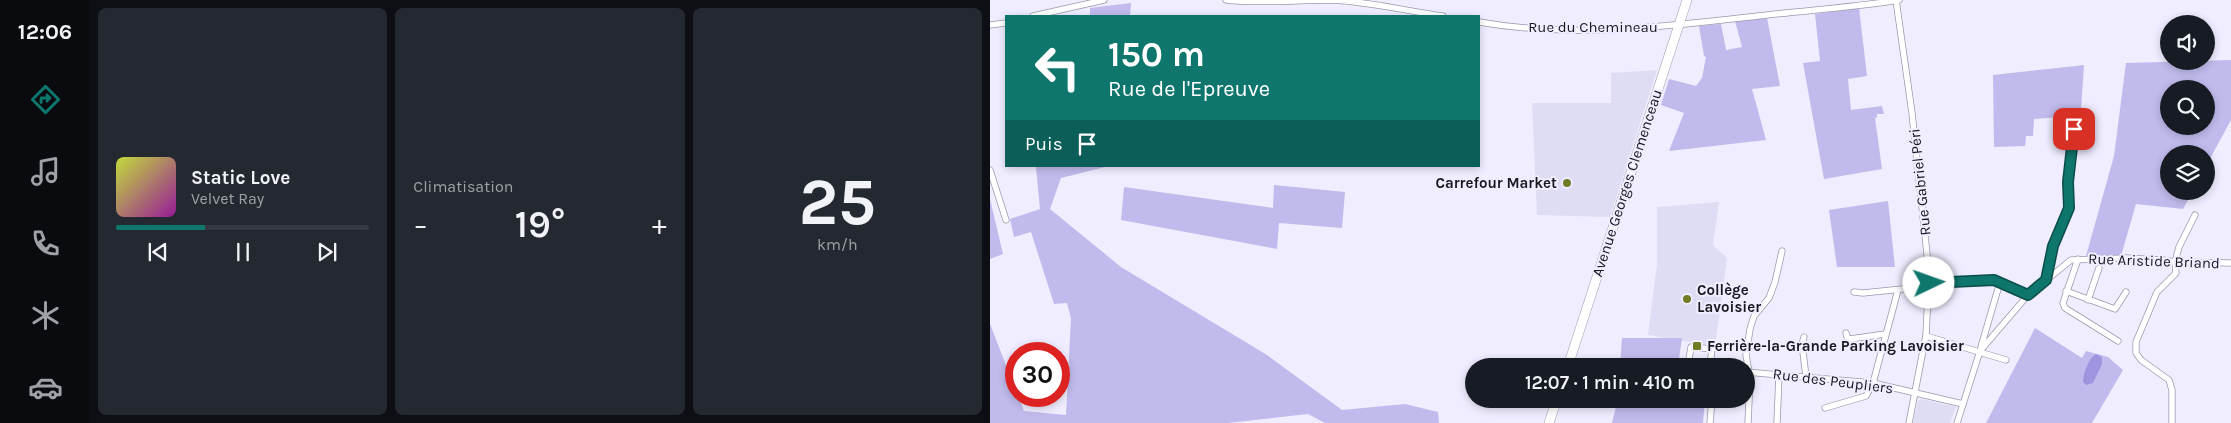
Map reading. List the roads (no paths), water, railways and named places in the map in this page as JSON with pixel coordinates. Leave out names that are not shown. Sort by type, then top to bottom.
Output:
[{"type":"main road","name":"Avenue Georges Clemenceau","points":[[1571,358],[1686,0]]},
{"type":"main road","points":[[1549,423],[1554,408]]},
{"type":"street","points":[[1037,15],[1104,0]]},
{"type":"street","points":[[1226,0],[1328,0],[1398,7],[1438,15]]},
{"type":"street","name":"Rue du Chemineau","points":[[1480,22],[1540,30],[1678,26],[1897,0]]},
{"type":"street","name":"Rue Gabriel Péri","points":[[1897,0],[1912,112],[1929,283],[1926,336],[1910,423]]},
{"type":"street","points":[[990,25],[1005,23]]},
{"type":"street","points":[[2046,280],[2053,246],[2069,208],[2069,168],[2074,129],[2078,120],[2085,117]]},
{"type":"street","points":[[990,170],[1006,220]]},
{"type":"street","points":[[2172,423],[2172,390],[2169,380],[2141,360],[2136,353],[2136,342],[2158,289],[2176,273],[2175,262],[2179,247],[2195,215]]},
{"type":"street","points":[[1746,358],[1750,329],[1754,316],[1769,298],[1776,282],[1782,251]]},
{"type":"street","points":[[2078,259],[2063,303],[2066,308],[2118,341]]},
{"type":"street","name":"Rue Aristide Briand","points":[[1957,423],[1980,351],[2028,295],[2071,260],[2163,260],[2231,263]]},
{"type":"street","points":[[2088,300],[2098,268]]},
{"type":"street","points":[[1929,283],[1994,280],[2028,295]]},
{"type":"street","points":[[1980,351],[2000,282]]},
{"type":"street","points":[[1854,292],[1863,293],[1912,288]]},
{"type":"street","points":[[1825,408],[1866,396],[1873,383],[1898,290]]},
{"type":"street","points":[[2066,291],[2116,309],[2126,292]]},
{"type":"street","points":[[1846,333],[1850,339],[1885,334]]},
{"type":"street","points":[[1926,336],[2006,360]]},
{"type":"street","points":[[1804,337],[1802,344],[1806,377]]},
{"type":"street","points":[[1689,358],[1691,347],[1712,349],[1711,358]]},
{"type":"street","name":"Rue des Peupliers","points":[[1755,373],[1873,383],[1963,404]]},
{"type":"street","points":[[1777,423],[1779,375]]},
{"type":"street","points":[[1710,423],[1711,408]]},
{"type":"street","points":[[1748,408],[1748,423]]},
{"type":"place","name":"Carrefour Market","points":[[1567,183]]},
{"type":"place","name":"Collège Lavoisier","points":[[1687,299]]},
{"type":"place","name":"Ferrière-la-Grande Parking Lavoisier","points":[[1697,346]]}]
